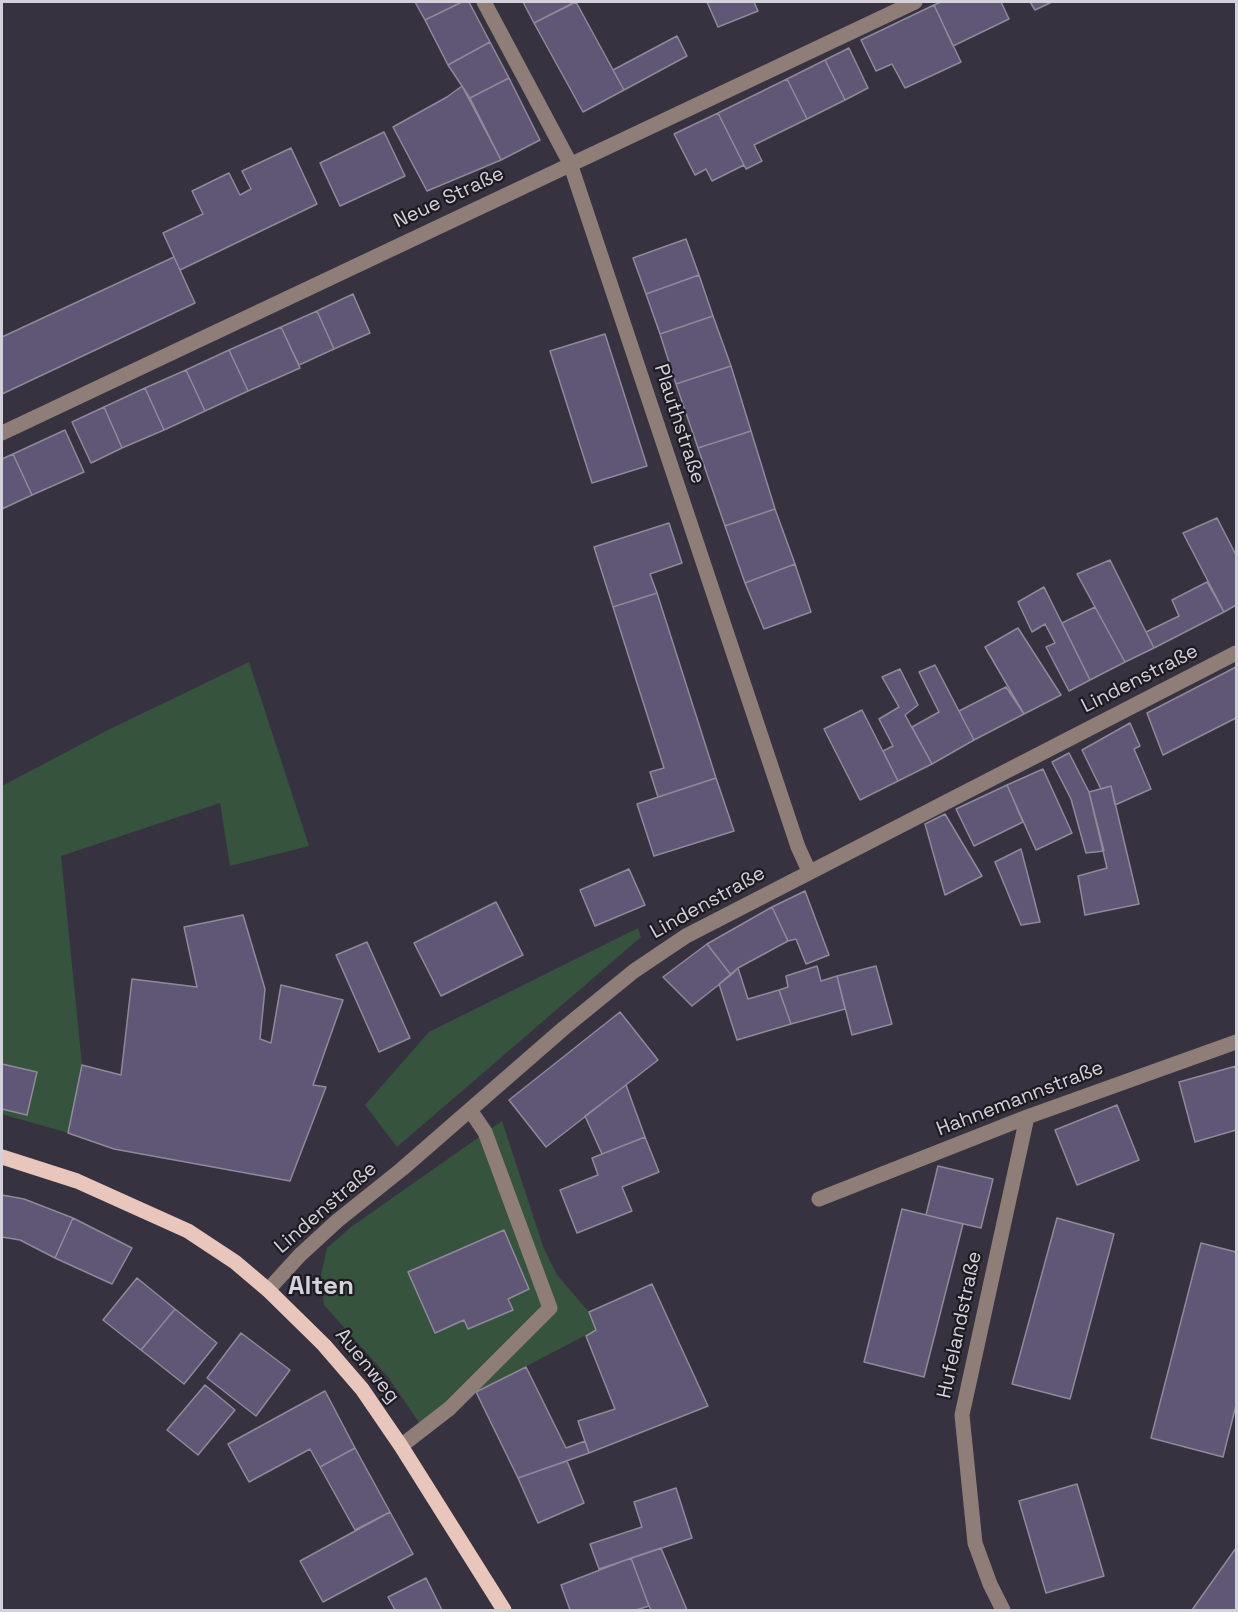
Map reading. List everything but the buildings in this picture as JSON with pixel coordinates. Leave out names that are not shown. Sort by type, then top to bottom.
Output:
[{"type":"main road","name":"Auenweg","points":[[2,1157],[77,1181],[188,1231],[235,1262],[268,1290],[324,1345],[363,1389],[504,1611]]},
{"type":"street","name":"Plauthstraße","points":[[484,2],[570,163],[798,847],[809,871]]},
{"type":"street","name":"Neue Straße","points":[[2,433],[915,2]]},
{"type":"street","name":"Lindenstraße","points":[[268,1290],[330,1227],[402,1169],[564,1028],[634,971],[686,936],[1236,653]]},
{"type":"street","name":"Hahnemannstraße","points":[[819,1199],[1027,1118],[1236,1042]]},
{"type":"street","points":[[401,1446],[450,1408],[550,1308],[485,1132],[470,1110]]},
{"type":"street","name":"Hufelandstraße","points":[[1003,1611],[975,1543],[962,1415],[1027,1118]]},
{"type":"green space","points":[[249,662],[309,846],[230,866],[220,803],[61,856],[82,1065],[68,1133],[2,1114],[2,786],[108,730]]},
{"type":"green space","points":[[638,928],[641,937],[397,1147],[365,1105],[429,1032]]},
{"type":"green space","points":[[502,1121],[544,1249],[557,1275],[589,1312],[596,1330],[455,1403],[420,1424],[388,1377],[324,1305],[321,1275],[327,1248],[351,1227]]},
{"type":"district","name":"Alten","points":[[321,1287]]}]
